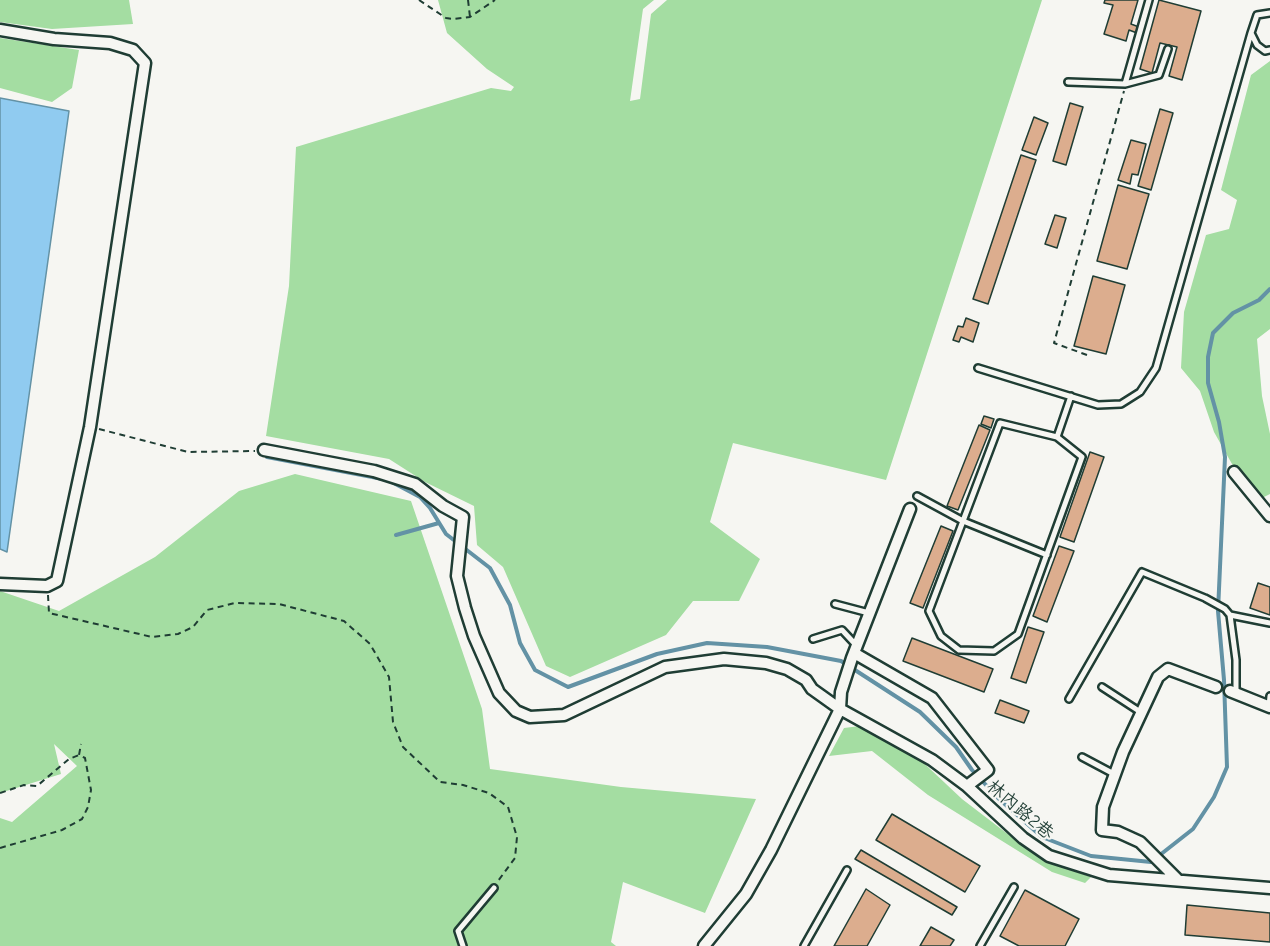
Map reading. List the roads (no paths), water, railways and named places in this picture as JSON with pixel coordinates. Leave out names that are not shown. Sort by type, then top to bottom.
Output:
[{"type":"street","points":[[0,30],[54,39],[110,43],[133,50],[145,63],[90,427],[57,581],[47,586],[0,584]]},
{"type":"street","name":"林內路2巷","points":[[264,450],[374,471],[415,484],[443,506],[463,517],[462,552],[457,576],[465,608],[474,636],[499,693],[516,711],[530,717],[556,716],[598,700],[665,667],[724,659],[766,663],[787,669],[806,680],[812,689],[840,709],[932,760],[967,786],[1023,838],[1049,856],[1109,875],[1270,888]]},
{"type":"street","points":[[1234,472],[1270,516]]},
{"type":"street","points":[[704,946],[746,894],[840,709],[841,692],[855,652],[910,509]]},
{"type":"street","name":"林內路2巷","points":[[855,652],[932,698],[988,770],[967,786]]},
{"type":"street","points":[[1177,879],[1140,842],[1118,832],[1102,830],[1103,807],[1114,774],[1158,677],[1168,669],[1216,687]]},
{"type":"street","points":[[1233,692],[1270,703]]},
{"type":"lane","points":[[1125,84],[1149,0]]},
{"type":"lane","points":[[978,368],[1098,405],[1121,404],[1140,392],[1156,368],[1257,15],[1270,13]]},
{"type":"lane","points":[[1251,33],[1257,45],[1265,51],[1270,50]]},
{"type":"lane","points":[[1068,82],[1125,84],[1159,75],[1168,49]]},
{"type":"lane","points":[[1057,437],[1071,396]]},
{"type":"lane","points":[[1000,423],[1057,437],[1082,457],[1018,634],[993,651],[959,650],[941,636],[929,611],[1000,423]]},
{"type":"lane","points":[[917,496],[963,521],[1047,555]]},
{"type":"lane","points":[[1069,699],[1142,572],[1214,603],[1230,615],[1236,660],[1233,692],[1216,687]]},
{"type":"lane","points":[[835,604],[871,614]]},
{"type":"lane","points":[[1230,615],[1270,623]]},
{"type":"lane","points":[[813,639],[842,630],[855,652]]},
{"type":"lane","points":[[1102,687],[1143,714]]},
{"type":"lane","points":[[1082,758],[1114,774]]},
{"type":"lane","points":[[804,946],[847,870]]},
{"type":"lane","points":[[980,946],[1014,887]]},
{"type":"lane","points":[[463,946],[458,931],[494,888]]},
{"type":"water","points":[[0,98],[69,111],[7,552],[0,549]]},
{"type":"waterway","points":[[267,457],[388,480],[420,497],[430,508],[446,534],[490,568],[510,605],[520,643],[535,670],[568,687],[657,654],[707,643],[767,647],[841,661],[920,712],[956,747],[972,770],[998,798],[1042,837],[1091,856],[1151,862],[1193,829],[1214,797],[1227,767],[1224,680],[1218,611],[1225,457],[1219,422],[1208,383],[1208,357],[1213,333],[1233,313],[1259,300],[1270,289]]},
{"type":"waterway","points":[[396,535],[439,523]]}]
